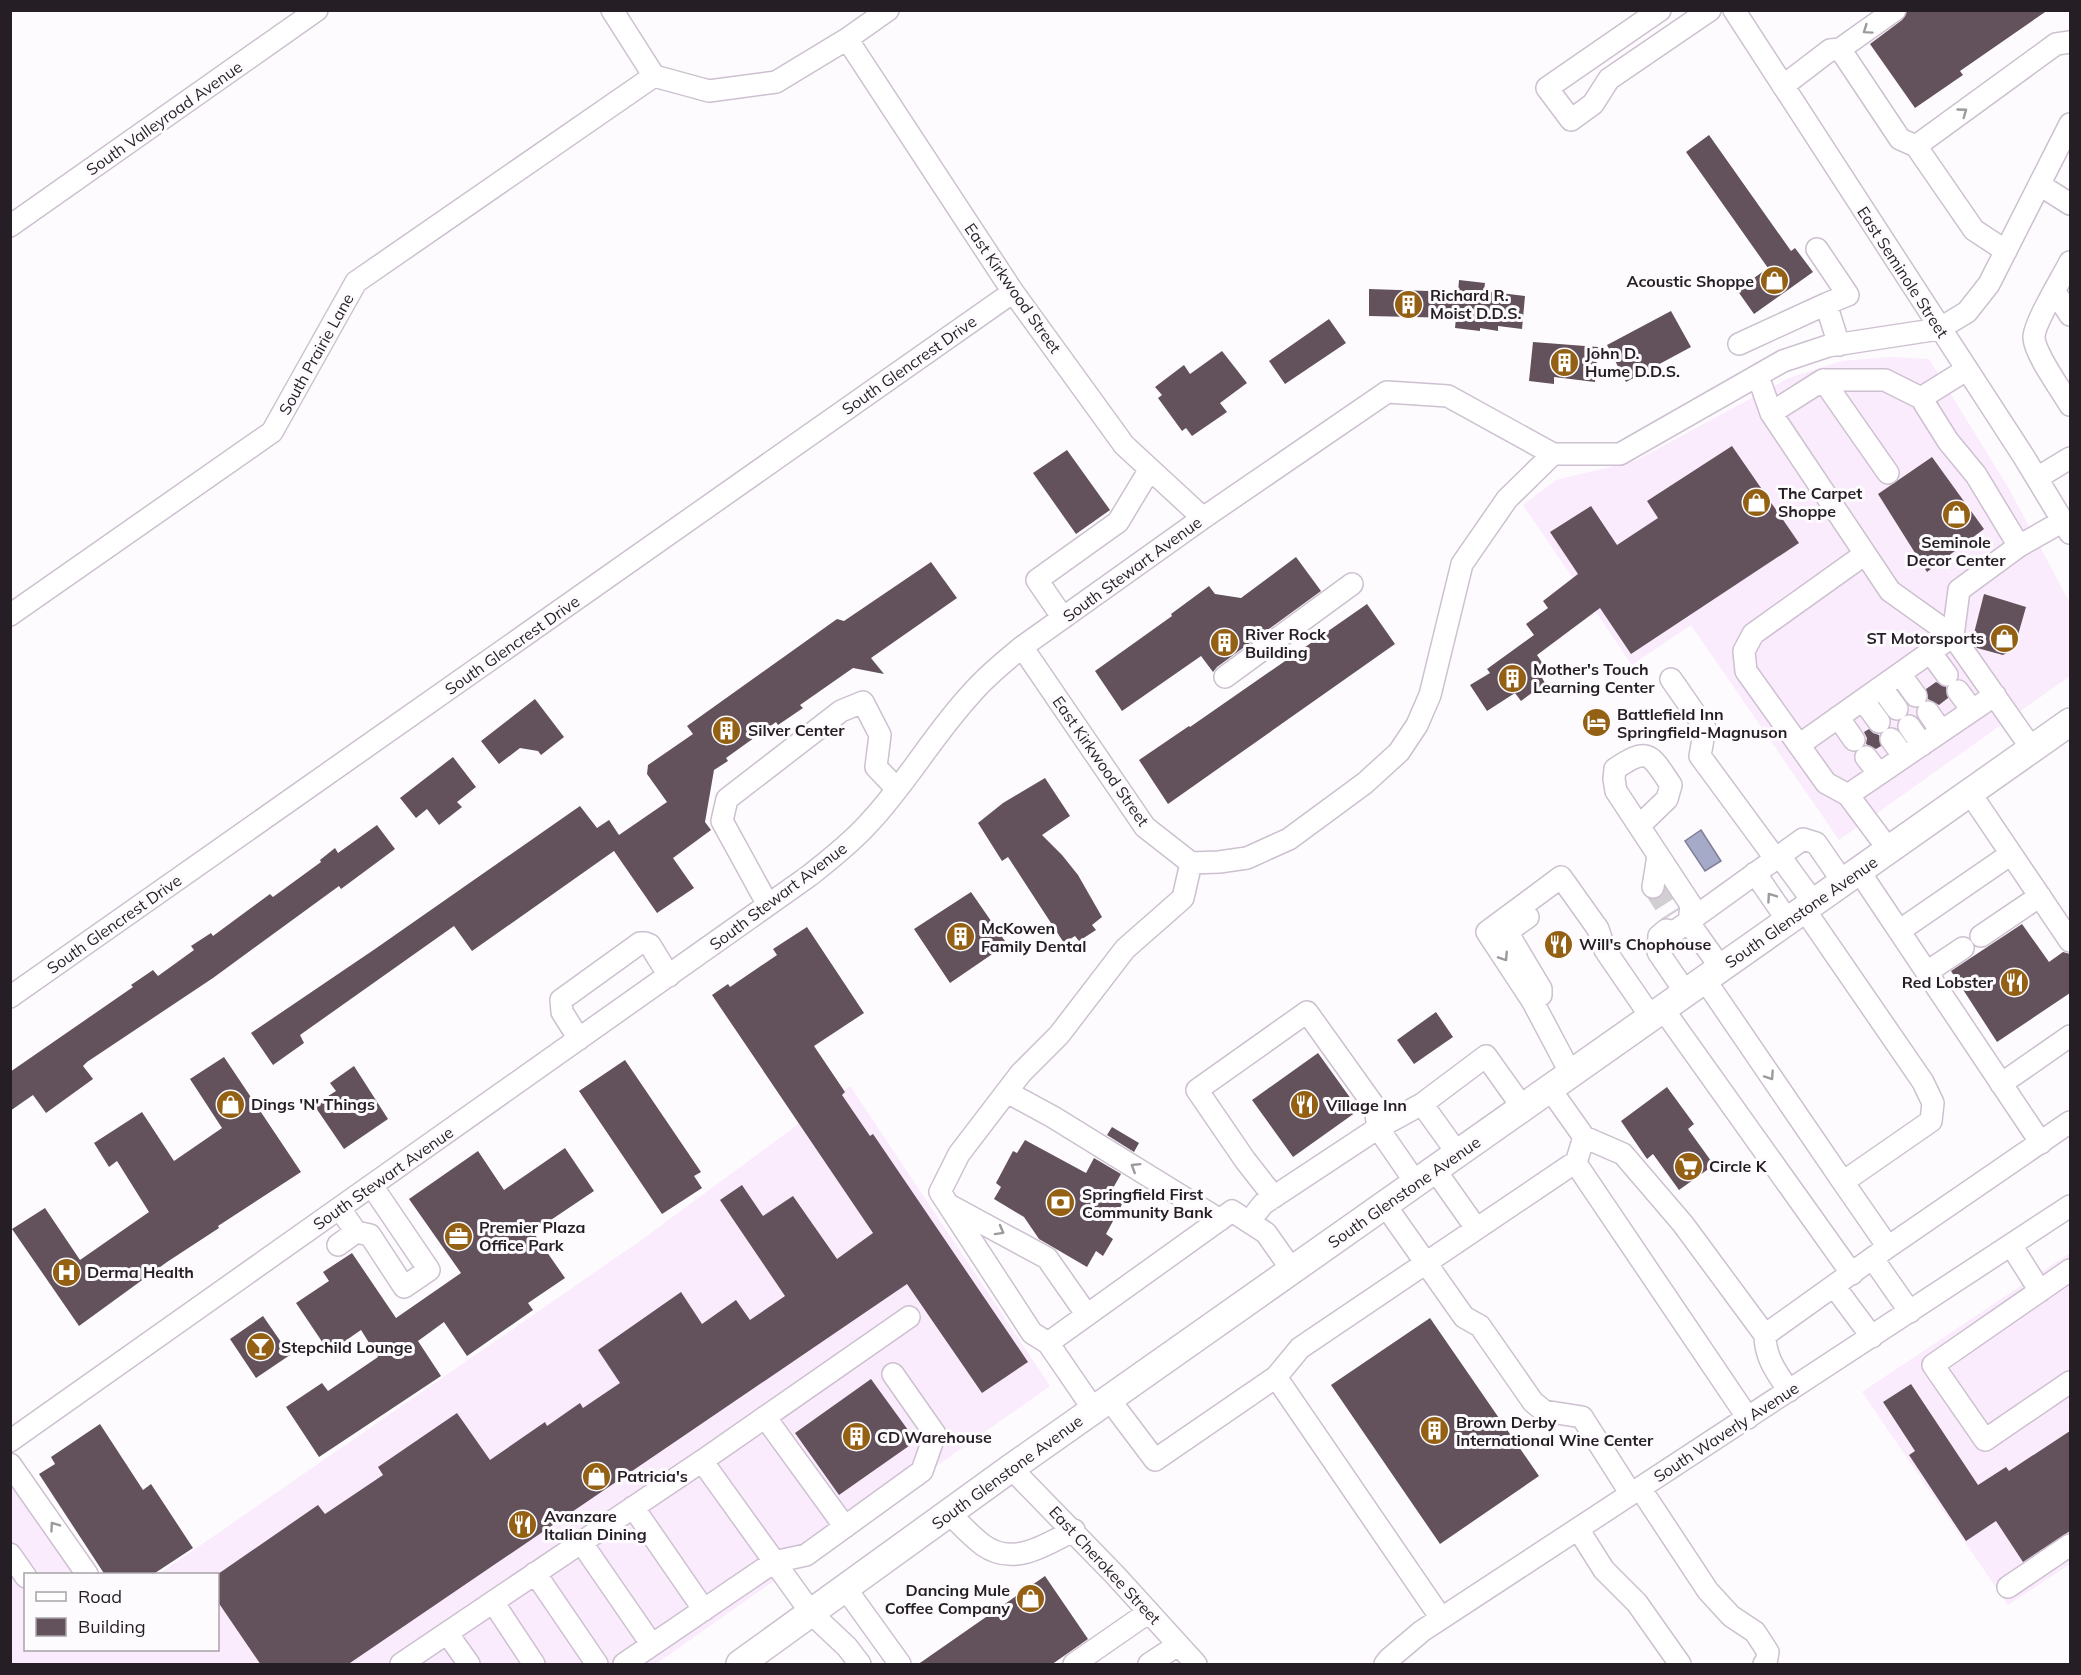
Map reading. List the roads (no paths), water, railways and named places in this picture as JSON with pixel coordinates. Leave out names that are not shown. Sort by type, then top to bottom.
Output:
[{"type":"main road","name":"South Glenstone Avenue","points":[[740,1665],[1011,1468],[2070,722]]},
{"type":"street","name":"South Valleyroad Avenue","points":[[10,226],[317,10]]},
{"type":"street","points":[[612,10],[654,76],[709,92],[777,82],[847,39],[888,10]]},
{"type":"street","points":[[1660,10],[1547,88],[1571,120],[1593,104],[1610,79],[1710,10]]},
{"type":"street","name":"East Seminole Street","points":[[1734,10],[2067,527]]},
{"type":"street","points":[[1783,86],[1830,50],[1840,49],[1895,10]]},
{"type":"street","name":"East Kirkwood Street","points":[[847,39],[1013,292],[1124,445],[1203,518]]},
{"type":"street","points":[[1916,146],[2056,44],[2070,42]]},
{"type":"street","points":[[1840,49],[1900,139],[1916,146],[1974,231],[2006,251]]},
{"type":"street","name":"South Prairie Lane","points":[[10,615],[272,432],[356,282],[654,76]]},
{"type":"street","points":[[1748,1418],[1579,1168],[1570,1164],[1300,1348],[1276,1377],[1155,1460],[1048,1343],[1032,1333],[940,1192],[959,1154],[1021,1074],[1059,1035],[1125,949],[1183,898],[1191,863],[1247,858],[1289,839],[1365,783],[1399,752],[1417,725],[1430,695],[1462,564],[1507,499],[1553,454],[1620,454],[1784,361],[1828,346],[1939,328],[1966,312],[1989,284],[2070,124]]},
{"type":"street","points":[[2040,184],[2070,204]]},
{"type":"street","points":[[1739,344],[1848,295],[1817,249]]},
{"type":"street","points":[[2070,262],[2033,337],[2037,351],[2070,405]]},
{"type":"street","name":"South Glencrest Drive","points":[[10,997],[1013,292]]},
{"type":"street","points":[[2055,292],[2070,315]]},
{"type":"street","points":[[1826,304],[1839,345]]},
{"type":"street","points":[[1921,398],[1966,370]]},
{"type":"street","points":[[1758,376],[1771,413],[1890,591],[1953,636],[2032,749]]},
{"type":"street","points":[[1771,413],[1823,380],[1885,380],[1921,398],[1948,441],[1976,475],[2019,546]]},
{"type":"street","points":[[1823,380],[1888,473]]},
{"type":"street","name":"South Stewart Avenue","points":[[10,1441],[669,976],[837,854],[867,826],[948,720],[994,670],[1203,518],[1387,392],[1448,396],[1553,454]]},
{"type":"street","points":[[2037,478],[2070,460]]},
{"type":"street","points":[[1064,618],[1037,580],[1118,522],[1150,469]]},
{"type":"street","points":[[1799,745],[1953,636],[1959,590],[2019,546],[2067,527]]},
{"type":"street","points":[[1865,554],[1753,634],[1744,651],[1746,671],[1826,783],[1848,795],[1889,850]]},
{"type":"street","points":[[1225,677],[1352,584]]},
{"type":"street","name":"East Kirkwood Street","points":[[1022,648],[1144,827],[1191,863]]},
{"type":"street","points":[[1930,652],[1972,710]]},
{"type":"street","points":[[1900,674],[1941,731]]},
{"type":"street","points":[[1671,680],[1704,728],[1700,756],[1777,857],[1802,911],[1923,1082],[1932,1103],[1931,1121],[1843,1182]]},
{"type":"street","points":[[1881,687],[1922,745]]},
{"type":"street","points":[[1848,795],[1995,695]]},
{"type":"street","points":[[1863,700],[1904,757]]},
{"type":"street","points":[[768,905],[722,821],[727,799],[841,711],[863,702],[880,735],[876,767],[897,789]]},
{"type":"street","points":[[1838,717],[1879,774]]},
{"type":"street","points":[[1970,793],[2070,940]]},
{"type":"street","points":[[1639,826],[1691,905],[1680,919],[1674,932],[1666,930],[1659,936],[1658,952],[1704,980]]},
{"type":"street","points":[[1680,919],[1755,873],[1803,839],[1816,843],[1851,877],[1899,931],[2041,1143]]},
{"type":"street","points":[[1899,931],[2011,854]]},
{"type":"street","points":[[1653,888],[1658,856]]},
{"type":"street","points":[[1755,873],[1802,911]]},
{"type":"street","points":[[1575,1166],[1584,1137],[1560,1082],[1541,1018],[1487,932],[1561,877],[1598,929],[1605,950],[1657,1013],[1852,1274]]},
{"type":"street","points":[[1927,972],[2040,896]]},
{"type":"street","points":[[1680,919],[1704,980],[1843,1182],[1910,1312]]},
{"type":"street","points":[[579,1039],[562,1012],[561,1000],[640,943],[650,945],[669,976]]},
{"type":"street","points":[[1274,1197],[1245,1160],[1197,1090],[1307,1012],[1375,1107],[1378,1128],[1476,1228]]},
{"type":"street","points":[[2001,1084],[2070,1036]]},
{"type":"street","points":[[1249,1222],[1263,1204],[1378,1128],[1422,1104],[1486,1056],[1523,1108]]},
{"type":"street","points":[[1007,1092],[1053,1117],[1220,1220]]},
{"type":"street","points":[[1422,1104],[1458,1154]]},
{"type":"street","points":[[1765,1335],[2070,1122]]},
{"type":"street","points":[[1584,1137],[1623,1154],[1683,1224],[1765,1335],[1765,1349],[1772,1366],[1789,1391]]},
{"type":"street","points":[[340,1209],[356,1232],[369,1235],[404,1287],[429,1270],[372,1186]]},
{"type":"street","points":[[948,1204],[1047,1258],[1087,1315]]},
{"type":"street","points":[[1385,1205],[1464,1317],[1480,1326],[1533,1402],[1544,1411],[1582,1417],[1708,1591],[1731,1616],[1755,1632],[1768,1652],[1764,1665]]},
{"type":"street","name":"South Waverly Avenue","points":[[1385,1665],[1422,1631],[2070,1206]]},
{"type":"street","points":[[1048,1343],[1232,1211],[1266,1233],[1292,1270]]},
{"type":"street","points":[[338,1245],[356,1232]]},
{"type":"street","points":[[2011,1245],[2040,1291]]},
{"type":"street","points":[[2070,1270],[1933,1365],[1985,1440],[2070,1382]]},
{"type":"street","points":[[1834,1286],[1872,1337]]},
{"type":"street","points":[[405,1663],[909,1317]]},
{"type":"street","points":[[632,1662],[774,1562],[806,1555],[922,1471],[935,1434],[893,1374]]},
{"type":"street","points":[[1276,1377],[1442,1618]]},
{"type":"street","points":[[765,1417],[845,1527]]},
{"type":"street","points":[[702,1461],[812,1614],[847,1647],[860,1665]]},
{"type":"street","points":[[10,1464],[86,1573]]},
{"type":"street","name":"East Cherokee Street","points":[[1011,1468],[1074,1530],[1196,1665]]},
{"type":"street","points":[[633,1507],[704,1610]]},
{"type":"street","points":[[949,1514],[984,1546],[1000,1554],[1016,1554],[1039,1549],[1074,1530]]},
{"type":"street","points":[[1578,1529],[1605,1570],[1637,1603],[1680,1665]]},
{"type":"street","points":[[581,1542],[652,1646]]},
{"type":"street","points":[[2008,1587],[2070,1545]]},
{"type":"street","points":[[10,1554],[24,1574]]},
{"type":"street","points":[[535,1574],[597,1665]]},
{"type":"street","points":[[846,1589],[900,1665]]},
{"type":"street","points":[[493,1602],[534,1665]]},
{"type":"street","points":[[1074,1665],[1149,1612]]},
{"type":"street","points":[[447,1633],[469,1665]]},
{"type":"street","points":[[1149,1665],[1178,1645]]},
{"type":"water","points":[[1701,830],[1721,861],[1705,871],[1685,841]]},
{"type":"tunnel","points":[[1653,887],[1671,915]]},
{"type":"place","name":"Acoustic Shoppe","points":[[1775,281]]},
{"type":"place","name":"Richard R. Moist D.D.S.","points":[[1409,304]]},
{"type":"place","name":"John D. Hume D.D.S.","points":[[1564,362]]},
{"type":"place","name":"The Carpet Shoppe","points":[[1757,502]]},
{"type":"place","name":"Seminole Decor Center","points":[[1956,514]]},
{"type":"place","name":"ST Motorsports","points":[[2005,638]]},
{"type":"place","name":"River Rock Building","points":[[1224,643]]},
{"type":"place","name":"Mother's Touch Learning Center","points":[[1512,678]]},
{"type":"place","name":"Battlefield Inn Springfield-Magnuson","points":[[1596,723]]},
{"type":"place","name":"Silver Center","points":[[727,730]]},
{"type":"place","name":"McKowen Family Dental","points":[[960,937]]},
{"type":"place","name":"Will's Chophouse","points":[[1558,944]]},
{"type":"place","name":"Red Lobster","points":[[2014,982]]},
{"type":"place","name":"Dings 'N' Things","points":[[230,1104]]},
{"type":"place","name":"Village Inn","points":[[1305,1105]]},
{"type":"place","name":"Circle K","points":[[1688,1166]]},
{"type":"place","name":"Springfield First Community Bank","points":[[1061,1203]]},
{"type":"place","name":"Premier Plaza Office Park","points":[[458,1236]]},
{"type":"place","name":"Derma Health","points":[[66,1272]]},
{"type":"place","name":"Stepchild Lounge","points":[[260,1347]]},
{"type":"place","name":"Brown Derby International Wine Center","points":[[1435,1431]]},
{"type":"place","name":"CD Warehouse","points":[[856,1437]]},
{"type":"place","name":"Patricia's","points":[[596,1476]]},
{"type":"place","name":"Avanzare Italian Dining","points":[[523,1525]]},
{"type":"place","name":"Dancing Mule Coffee Company","points":[[1031,1599]]}]
